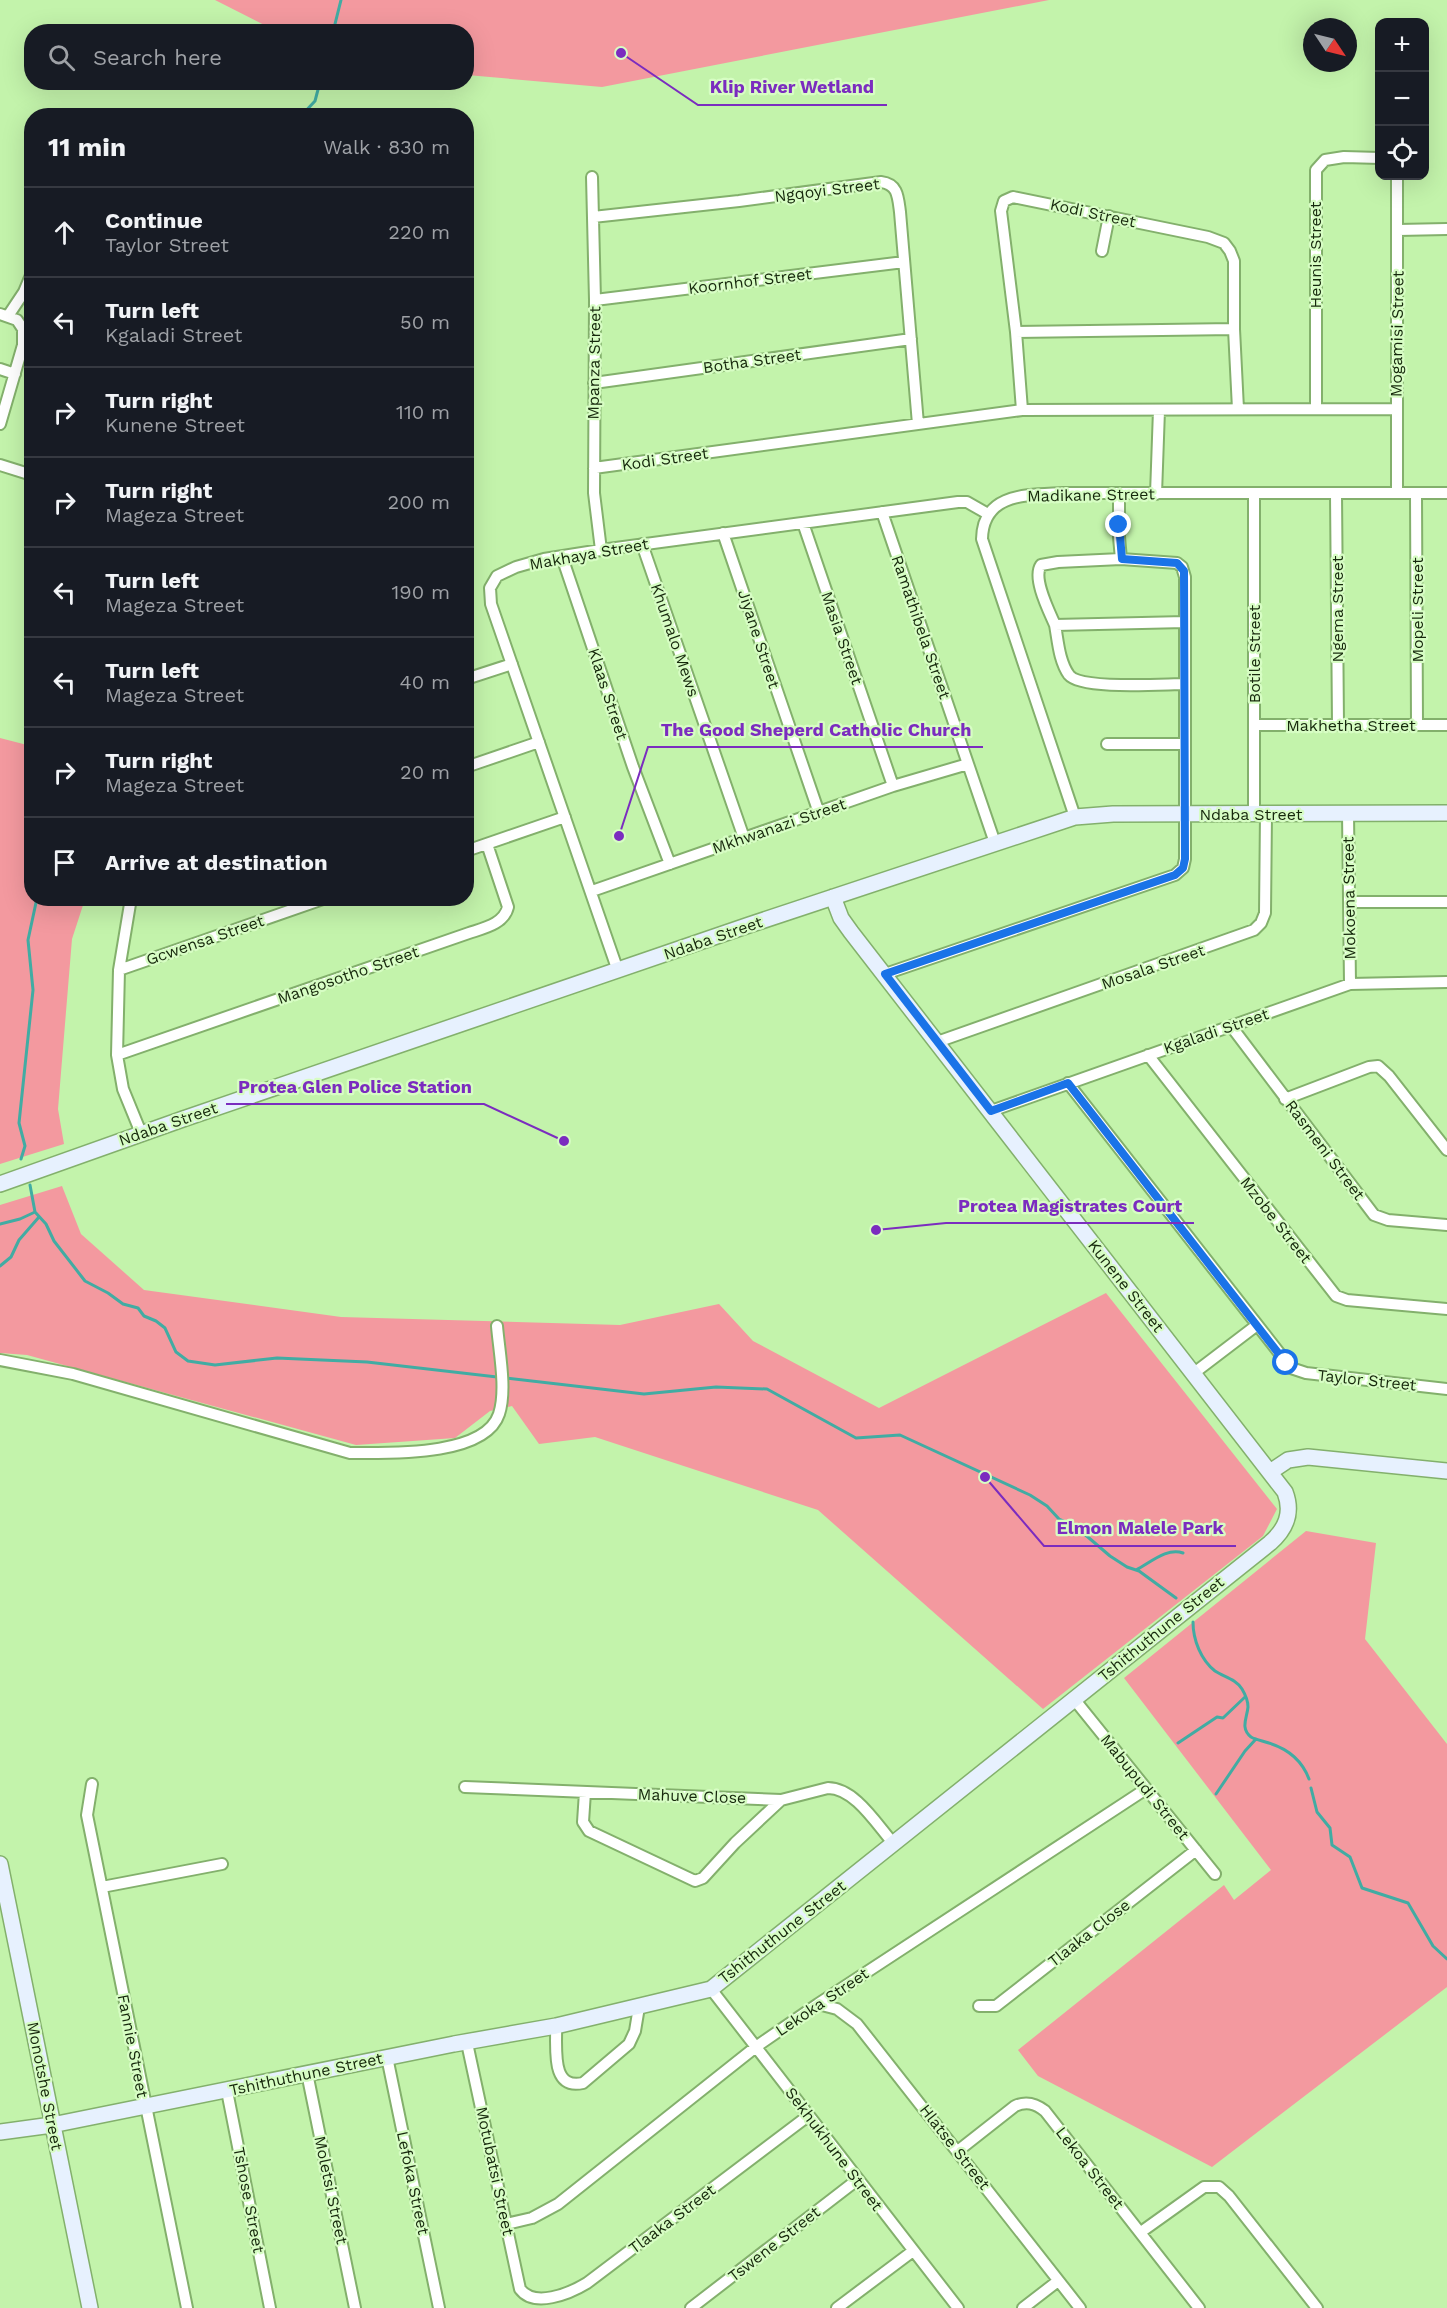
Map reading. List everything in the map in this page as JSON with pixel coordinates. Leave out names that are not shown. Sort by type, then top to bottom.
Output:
[{"type":"street","name":"Heunis Street","points":[[1316,409],[1316,170],[1325,160],[1344,157],[1375,158]]},
{"type":"street","name":"Mpanza Street","points":[[592,177],[595,300],[594,468],[596,522],[601,550]]},
{"type":"street","name":"Mogamisi Street","points":[[1397,180],[1397,493]]},
{"type":"street","name":"Ngqoyi Street","points":[[594,217],[884,182],[893,186],[897,192],[918,424]]},
{"type":"street","name":"Kodi Street","points":[[1022,410],[1016,332],[1001,211],[1004,201],[1016,197],[1208,237],[1224,243],[1233,255],[1234,261],[1234,329],[1238,409]]},
{"type":"street","points":[[1102,251],[1109,216]]},
{"type":"street","points":[[1398,230],[1447,229]]},
{"type":"street","name":"Koornhof Street","points":[[595,300],[904,262]]},
{"type":"street","points":[[0,424],[24,336],[20,323],[4,315],[24,292]]},
{"type":"street","points":[[1016,332],[1234,329]]},
{"type":"street","name":"Botha Street","points":[[594,383],[911,339]]},
{"type":"street","points":[[0,369],[15,374]]},
{"type":"street","name":"Kodi Street","points":[[594,468],[1022,410],[1397,409]]},
{"type":"street","points":[[1156,494],[1159,410]]},
{"type":"street","points":[[0,465],[24,472]]},
{"type":"street","points":[[1119,493],[1119,537],[1122,559]]},
{"type":"street","name":"Ngema Street","points":[[1336,494],[1338,724]]},
{"type":"street","name":"Mopeli Street","points":[[1416,494],[1417,725]]},
{"type":"street","name":"Madikane Street","points":[[988,514],[1004,501],[1027,495],[1447,494]]},
{"type":"street","name":"Botile Street","points":[[1254,495],[1254,725],[1260,813]]},
{"type":"street","name":"Makhaya Street","points":[[618,971],[490,600],[491,584],[500,574],[516,567],[642,544],[963,501],[988,514]]},
{"type":"street","name":"Ramathibela Street","points":[[882,512],[996,843]]},
{"type":"street","points":[[988,514],[982,528],[982,539],[1075,818]]},
{"type":"street","name":"Masia Street","points":[[803,523],[893,786]]},
{"type":"street","name":"Jiyane Street","points":[[723,533],[819,813]]},
{"type":"street","name":"Khumalo Mews","points":[[642,544],[744,838]]},
{"type":"street","name":"Klaas Street","points":[[562,557],[633,767],[670,864]]},
{"type":"street","points":[[885,974],[1175,875],[1181,871],[1185,863],[1184,813],[1185,744],[1185,684],[1185,622],[1185,577],[1181,565],[1174,562],[1122,559],[1058,562],[1041,566],[1038,571],[1040,584],[1055,625],[1065,665],[1070,675],[1078,682],[1185,684]]},
{"type":"street","points":[[1055,625],[1185,622]]},
{"type":"street","points":[[474,676],[512,664]]},
{"type":"street","name":"Makhetha Street","points":[[1254,725],[1447,725]]},
{"type":"street","points":[[474,764],[539,742]]},
{"type":"street","points":[[1107,744],[1185,744]]},
{"type":"street","name":"Mkhwanazi Street","points":[[592,891],[893,786],[968,764]]},
{"type":"street","name":"Mosala Street","points":[[937,1042],[1254,930],[1261,923],[1265,913],[1260,813]]},
{"type":"street","name":"Mokoena Street","points":[[1348,813],[1350,984]]},
{"type":"street","name":"Ndaba Street","points":[[0,1184],[141,1133],[832,897],[1075,818],[1106,814],[1447,813]]},
{"type":"street","points":[[474,848],[565,817]]},
{"type":"street","name":"Mangosotho Street","points":[[117,1055],[500,921],[508,907],[487,844]]},
{"type":"street","name":"Kunene Street","points":[[832,897],[844,923],[1270,1472]]},
{"type":"street","points":[[1349,902],[1447,902]]},
{"type":"street","points":[[130,906],[119,970],[117,1055],[123,1089],[141,1133]]},
{"type":"street","name":"Gcwensa Street","points":[[119,970],[303,906]]},
{"type":"street","name":"Kgaladi Street","points":[[991,1111],[1350,984],[1447,982]]},
{"type":"street","name":"Rasmeni Street","points":[[1231,1026],[1374,1215],[1388,1220],[1447,1225]]},
{"type":"street","name":"Mzobe Street","points":[[1148,1054],[1336,1296],[1347,1300],[1447,1309]]},
{"type":"street","points":[[1285,1099],[1368,1067],[1378,1066],[1389,1076],[1447,1150]]},
{"type":"street","name":"Taylor Street","points":[[1068,1083],[1288,1366],[1297,1371],[1447,1389]]},
{"type":"street","points":[[1194,1373],[1257,1325]]},
{"type":"street","points":[[0,1360],[74,1374],[350,1453],[391,1453],[437,1449],[466,1441],[490,1430],[499,1416],[502,1394],[497,1326]]},
{"type":"street","points":[[1270,1472],[1285,1461],[1300,1457],[1447,1471]]},
{"type":"street","name":"Tshithuthune Street","points":[[0,2132],[52,2125],[387,2057],[556,2026],[711,1989],[1270,1543],[1283,1529],[1288,1517],[1287,1496],[1270,1472]]},
{"type":"street","name":"Mabupudi Street","points":[[1074,1699],[1215,1874]]},
{"type":"street","name":"Fannie Street","points":[[92,1784],[87,1815],[187,2308]]},
{"type":"street","name":"Mahuve Close","points":[[465,1787],[781,1800],[828,1788],[841,1790],[853,1797],[894,1844]]},
{"type":"street","name":"Lekoka Street","points":[[506,2224],[532,2218],[558,2204],[757,2046],[1146,1789]]},
{"type":"street","points":[[585,1792],[584,1822],[589,1831],[695,1881],[703,1878],[735,1843],[781,1800]]},
{"type":"street","name":"Tlaaka Close","points":[[979,2006],[996,2006],[1196,1850]]},
{"type":"street","name":"Monotshe Street","points":[[0,1864],[90,2308]]},
{"type":"street","points":[[102,1887],[222,1864]]},
{"type":"street","name":"Sekhukhune Street","points":[[711,1989],[958,2308]]},
{"type":"street","name":"Hlatse Street","points":[[818,2004],[837,2009],[857,2024],[1080,2308]]},
{"type":"street","points":[[556,2026],[559,2075],[564,2082],[574,2085],[583,2083],[629,2044],[635,2031],[639,2007]]},
{"type":"street","name":"Motubatsi Street","points":[[468,2043],[520,2289],[527,2298]]},
{"type":"street","name":"Lefoka Street","points":[[387,2057],[439,2308]]},
{"type":"street","name":"Moletsi Street","points":[[307,2073],[355,2308]]},
{"type":"street","name":"Tshose Street","points":[[227,2091],[270,2308]]},
{"type":"street","name":"Lekoa Street","points":[[958,2150],[1015,2106],[1023,2103],[1038,2105],[1199,2308]]},
{"type":"street","name":"Tlaaka Street","points":[[527,2298],[536,2301],[564,2295],[587,2283],[808,2116]]},
{"type":"street","name":"Tswene Street","points":[[691,2308],[857,2180]]},
{"type":"street","points":[[1141,2232],[1204,2187],[1219,2187],[1229,2196],[1317,2308]]},
{"type":"street","points":[[842,2307],[912,2250]]},
{"type":"street","points":[[1023,2308],[1058,2281]]},
{"type":"shaded area","points":[[215,0],[1049,0],[602,87],[474,76],[474,24],[262,24]]},
{"type":"shaded area","points":[[0,738],[24,744],[24,906],[83,906],[72,939],[58,1109],[64,1144],[0,1164]]},
{"type":"shaded area","points":[[62,1186],[81,1234],[144,1290],[341,1317],[620,1325],[719,1304],[753,1341],[879,1408],[1106,1293],[1277,1509],[1263,1536],[1043,1709],[818,1510],[595,1437],[539,1444],[512,1406],[490,1411],[455,1438],[356,1445],[27,1355],[0,1353],[0,1205]]},
{"type":"shaded area","points":[[1306,1531],[1376,1543],[1365,1639],[1447,1744],[1447,1987],[1212,2167],[1038,2076],[1018,2050],[1224,1885],[1234,1900],[1271,1870],[1124,1678]]},
{"type":"waterway","points":[[335,24],[341,0]]},
{"type":"waterway","points":[[308,108],[315,101],[318,90]]},
{"type":"waterway","points":[[21,1159],[25,1146],[19,1123],[33,990],[28,940],[35,906]]},
{"type":"waterway","points":[[30,1185],[35,1212],[46,1224],[54,1241],[85,1281],[123,1304],[138,1308],[144,1316],[156,1321],[165,1328],[176,1352],[188,1361],[215,1365],[277,1358],[367,1362],[644,1394],[716,1387],[767,1389],[856,1438],[900,1435],[1030,1495],[1047,1506],[1059,1519],[1075,1526],[1110,1556],[1127,1567],[1139,1571],[1176,1598]]},
{"type":"waterway","points":[[0,1224],[35,1212]]},
{"type":"waterway","points":[[0,1266],[11,1257],[19,1240],[39,1217]]},
{"type":"waterway","points":[[1136,1570],[1165,1554],[1183,1553]]},
{"type":"waterway","points":[[1193,1622],[1196,1643],[1206,1661],[1215,1671],[1237,1683],[1243,1691],[1248,1705],[1245,1723],[1248,1734],[1288,1752],[1302,1766],[1309,1779]]},
{"type":"waterway","points":[[1178,1743],[1217,1717],[1223,1718],[1245,1697]]},
{"type":"waterway","points":[[1216,1794],[1245,1751],[1256,1739]]},
{"type":"waterway","points":[[1311,1788],[1317,1812],[1330,1828],[1332,1845],[1350,1857],[1362,1888],[1408,1903],[1433,1946],[1447,1959]]},
{"type":"place","name":"Klip River Wetland","points":[[621,53]]},
{"type":"place","name":"The Good Sheperd Catholic Church","points":[[619,836]]},
{"type":"place","name":"Protea Glen Police Station","points":[[564,1141]]},
{"type":"place","name":"Protea Magistrates Court","points":[[876,1230]]},
{"type":"place","name":"Elmon Malele Park","points":[[985,1477]]},
{"type":"route","points":[[1119,525],[1122,559],[1177,563],[1184,571],[1185,859],[1183,868],[1175,875],[885,974],[991,1111],[1068,1083],[1286,1363]]}]
